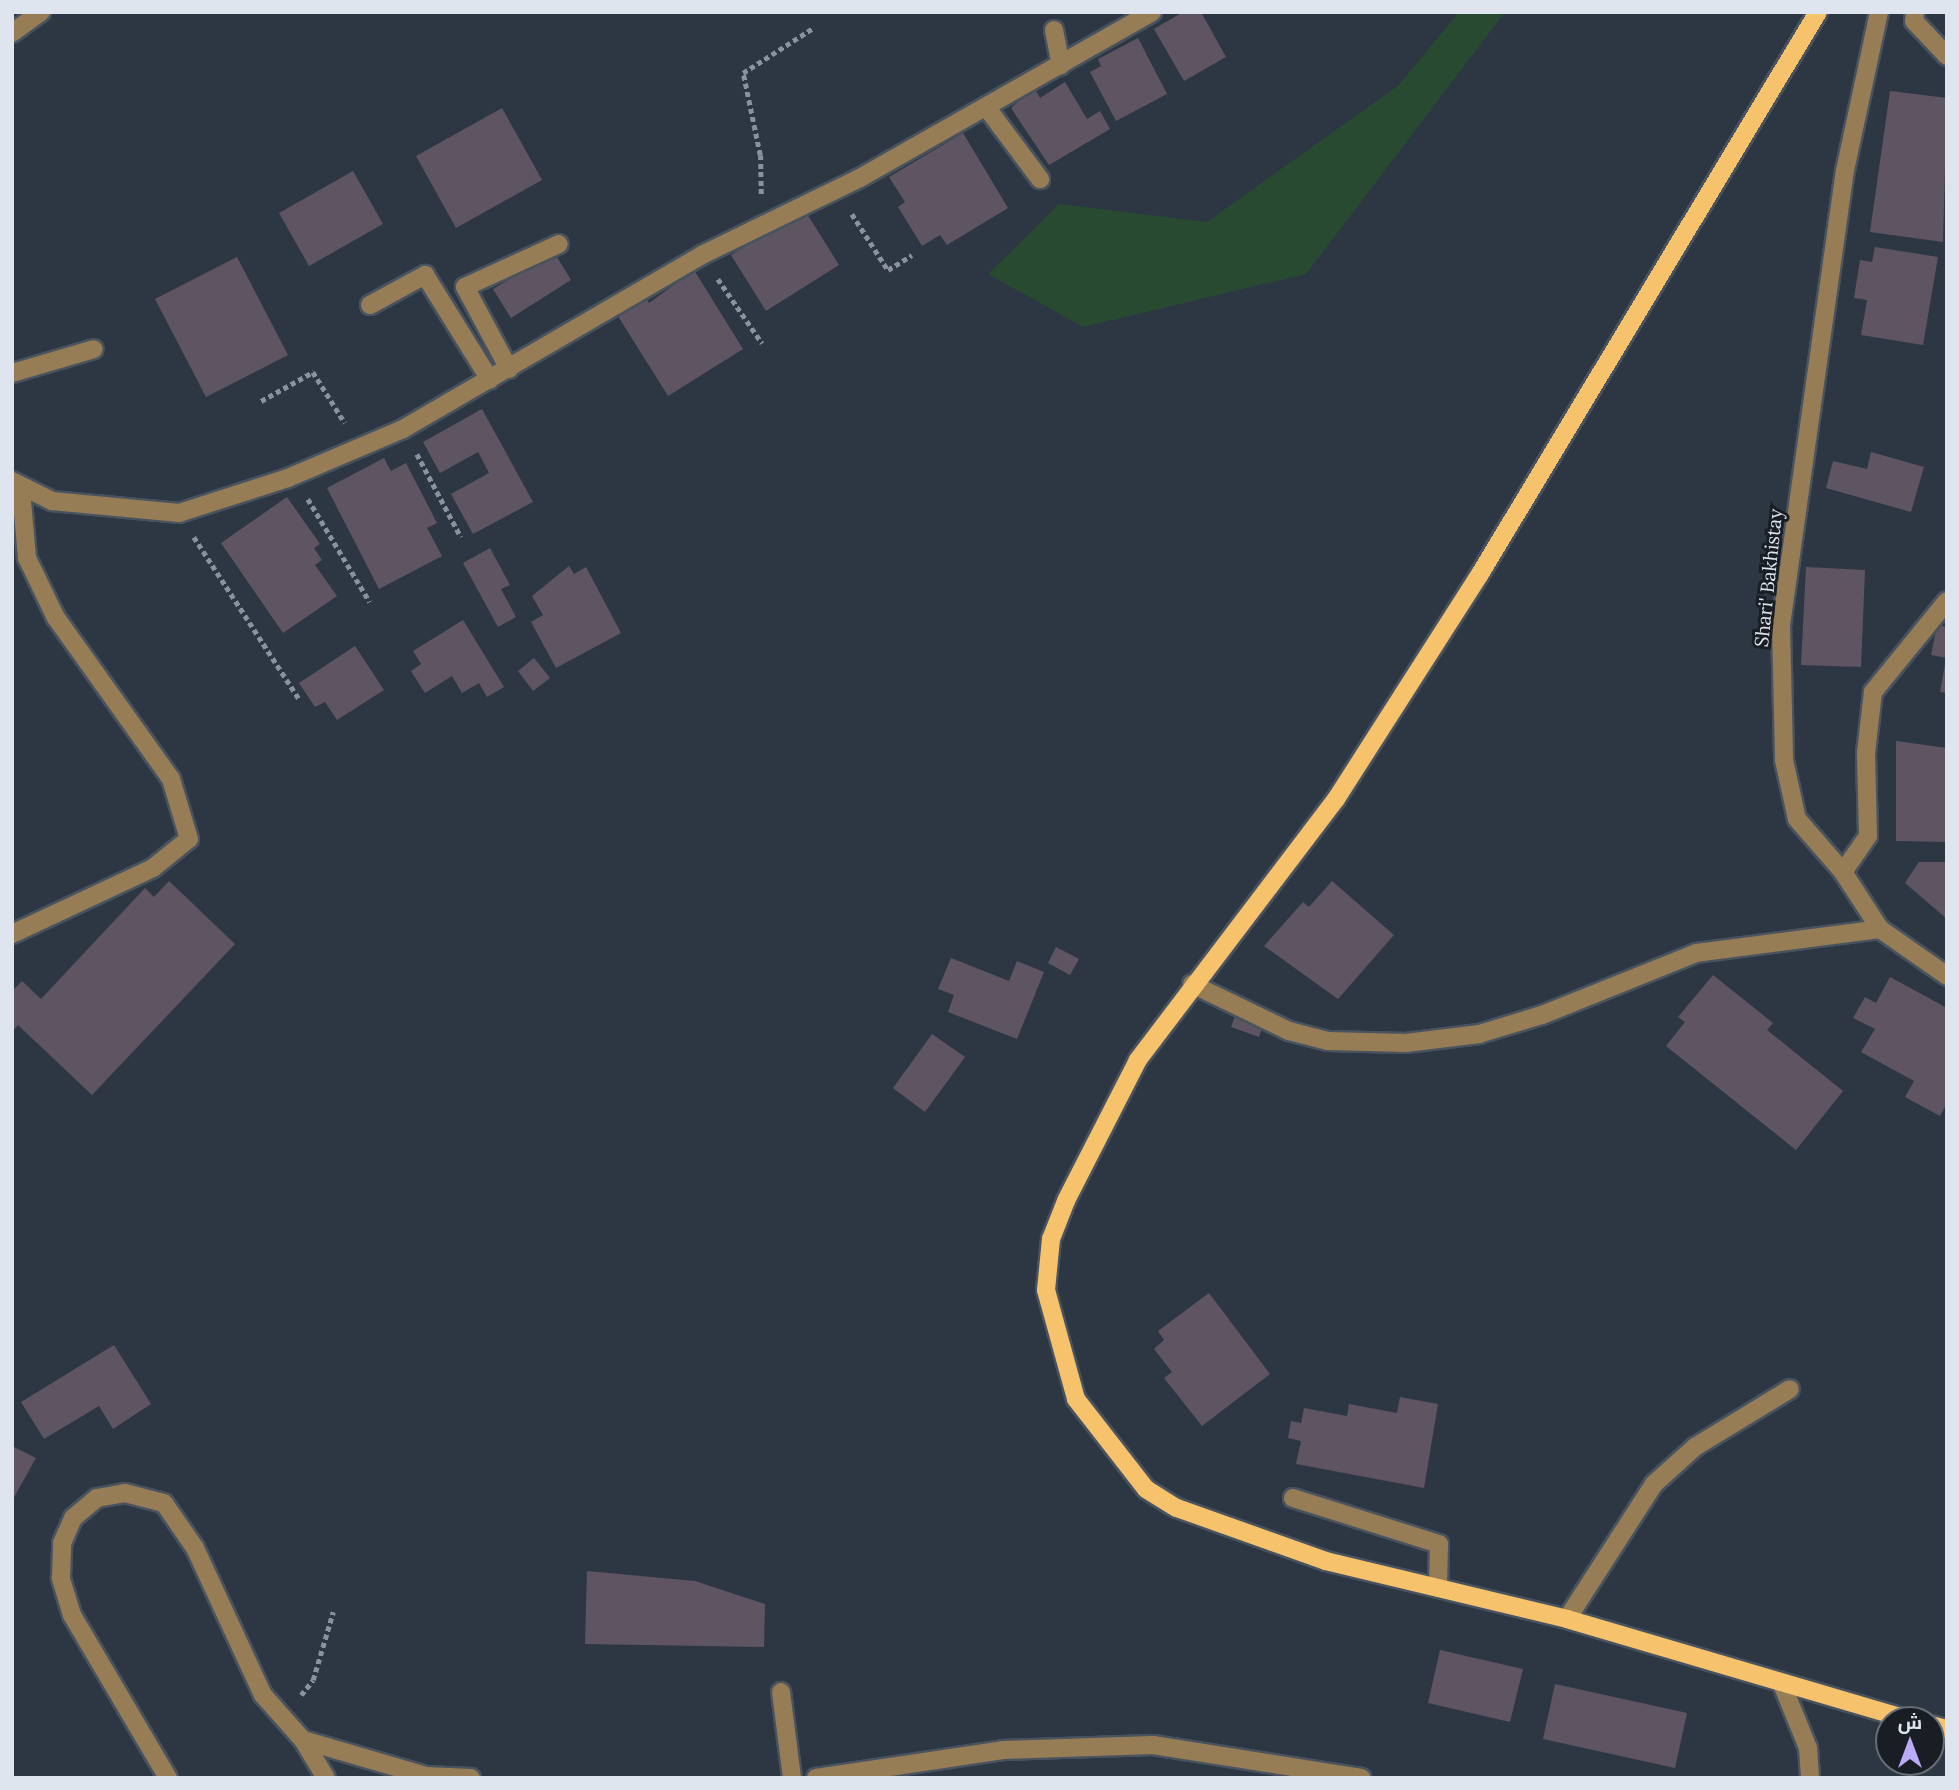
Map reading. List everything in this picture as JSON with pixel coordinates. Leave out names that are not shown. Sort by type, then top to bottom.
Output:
[{"type":"main road","points":[[1818,12],[1480,574],[1336,799],[1259,906],[1192,984],[1138,1060],[1051,1239],[1046,1290],[1076,1399],[1146,1489],[1177,1508],[1326,1561],[1567,1619],[1875,1710]]},
{"type":"street","points":[[12,33],[41,12]]},
{"type":"street","points":[[12,934],[153,868],[189,839],[171,779],[56,618],[27,558],[17,486],[110,510],[179,513],[288,478],[404,429],[702,255],[836,190],[987,108],[1152,12]]},
{"type":"street","name":"Shari' Bakhistay","points":[[1879,12],[1845,170],[1781,624],[1784,760],[1797,818],[1843,873],[1880,929]]},
{"type":"street","points":[[1915,12],[1914,21],[1947,56]]},
{"type":"street","points":[[1054,30],[1060,65]]},
{"type":"street","points":[[987,108],[1040,179]]},
{"type":"street","points":[[509,369],[465,287],[559,244]]},
{"type":"street","points":[[370,305],[425,275],[490,380]]},
{"type":"street","points":[[12,373],[94,349]]},
{"type":"street","points":[[1843,873],[1868,836],[1866,752],[1873,692],[1947,601]]},
{"type":"street","points":[[1192,984],[1289,1031],[1328,1041],[1406,1043],[1479,1034],[1542,1015],[1696,953],[1880,929],[1947,976]]},
{"type":"street","points":[[1567,1619],[1654,1484],[1695,1447],[1790,1389]]},
{"type":"street","points":[[167,1778],[72,1615],[61,1578],[62,1543],[73,1518],[97,1498],[125,1493],[164,1503],[195,1548],[263,1695],[303,1740],[326,1778]]},
{"type":"street","points":[[1293,1498],[1439,1544],[1438,1588]]},
{"type":"street","points":[[1782,1684],[1808,1748],[1810,1778]]},
{"type":"street","points":[[781,1692],[792,1778]]},
{"type":"street","points":[[303,1740],[426,1776],[471,1778]]},
{"type":"street","points":[[816,1778],[1003,1750],[1153,1745],[1361,1778]]},
{"type":"path","points":[[761,226],[760,155],[743,73],[813,28]]},
{"type":"path","points":[[836,190],[888,270],[912,255]]},
{"type":"path","points":[[702,255],[762,342]]},
{"type":"path","points":[[261,401],[313,372],[360,447]]},
{"type":"path","points":[[404,429],[461,537]]},
{"type":"path","points":[[288,478],[310,501],[370,602]]},
{"type":"path","points":[[179,513],[300,701]]},
{"type":"path","points":[[283,1718],[313,1680],[333,1612]]},
{"type":"green space","points":[[1459,12],[1505,12],[1306,274],[1083,327],[988,274],[1059,204],[1207,222],[1399,85]]},
{"type":"building","points":[[1183,12],[1201,12],[1226,57],[1184,81],[1154,29]]},
{"type":"building","points":[[1138,38],[1167,94],[1116,121],[1090,72],[1101,66],[1098,59]]},
{"type":"building","points":[[1065,82],[1087,119],[1100,111],[1110,129],[1049,165],[1011,108],[1034,87],[1040,98]]},
{"type":"building","points":[[1890,91],[1947,98],[1943,242],[1870,232]]},
{"type":"building","points":[[502,108],[542,180],[456,228],[416,156]]},
{"type":"building","points":[[963,133],[1008,208],[947,245],[940,235],[922,246],[898,207],[905,202],[889,177]]},
{"type":"building","points":[[353,171],[383,224],[309,266],[279,213]]},
{"type":"building","points":[[804,209],[839,265],[766,311],[731,255]]},
{"type":"building","points":[[1875,247],[1938,257],[1923,345],[1861,335],[1867,300],[1854,298],[1860,260],[1872,262]]},
{"type":"building","points":[[554,252],[571,280],[511,318],[493,289]]},
{"type":"building","points":[[237,257],[288,355],[206,397],[155,299]]},
{"type":"building","points":[[694,270],[743,349],[668,396],[616,313],[645,296],[649,303]]},
{"type":"building","points":[[482,409],[533,502],[473,534],[451,494],[489,473],[478,452],[440,473],[423,442]]},
{"type":"building","points":[[1871,452],[1924,467],[1911,512],[1826,488],[1833,461],[1867,469]]},
{"type":"building","points":[[384,458],[391,471],[406,463],[437,523],[427,528],[442,556],[379,589],[327,488]]},
{"type":"building","points":[[287,497],[320,544],[314,548],[322,560],[315,565],[337,596],[283,633],[221,543]]},
{"type":"building","points":[[490,548],[510,585],[501,589],[516,617],[498,627],[463,563]]},
{"type":"building","points":[[569,566],[574,574],[586,567],[621,633],[556,668],[531,622],[543,615],[532,596]]},
{"type":"building","points":[[1806,567],[1865,570],[1861,667],[1801,665]]},
{"type":"building","points":[[463,620],[504,687],[487,697],[479,683],[462,693],[452,676],[425,693],[411,671],[421,664],[413,651]]},
{"type":"building","points":[[1937,625],[1947,627],[1947,658],[1931,655]]},
{"type":"building","points":[[355,646],[384,690],[337,720],[325,702],[315,707],[299,683]]},
{"type":"building","points":[[534,658],[550,678],[533,691],[518,671]]},
{"type":"building","points":[[1947,664],[1947,693],[1940,692]]},
{"type":"building","points":[[1896,741],[1947,748],[1947,842],[1896,841]]},
{"type":"building","points":[[1919,862],[1947,862],[1947,919],[1905,883]]},
{"type":"building","points":[[169,881],[235,944],[92,1095],[18,1025],[12,1032],[12,991],[22,981],[41,999],[145,888],[154,897]]},
{"type":"building","points":[[1332,881],[1394,935],[1338,999],[1264,946],[1303,902],[1309,907]]},
{"type":"building","points":[[1056,947],[1079,959],[1070,975],[1048,963]]},
{"type":"building","points":[[951,958],[1009,981],[1017,961],[1044,972],[1017,1039],[948,1012],[954,995],[938,989]]},
{"type":"building","points":[[1713,975],[1773,1023],[1767,1030],[1843,1091],[1796,1150],[1666,1046],[1685,1022],[1678,1017]]},
{"type":"building","points":[[1890,977],[1947,1008],[1947,1103],[1940,1116],[1905,1097],[1914,1081],[1861,1052],[1875,1029],[1853,1018],[1865,997],[1876,1003]]},
{"type":"building","points":[[1235,1016],[1263,1025],[1259,1037],[1231,1027]]},
{"type":"building","points":[[932,1034],[965,1057],[925,1112],[893,1088]]},
{"type":"building","points":[[1209,1293],[1270,1374],[1202,1426],[1164,1378],[1172,1372],[1154,1349],[1164,1340],[1158,1331]]},
{"type":"building","points":[[114,1345],[151,1404],[113,1429],[99,1406],[44,1439],[21,1402]]},
{"type":"building","points":[[1400,1397],[1438,1404],[1424,1488],[1296,1464],[1301,1441],[1288,1438],[1291,1421],[1301,1423],[1304,1408],[1347,1416],[1349,1404],[1397,1413]]},
{"type":"building","points":[[12,1446],[36,1458],[12,1501]]},
{"type":"building","points":[[587,1571],[695,1581],[765,1604],[764,1647],[585,1644]]},
{"type":"building","points":[[1440,1650],[1523,1669],[1510,1722],[1428,1703]]},
{"type":"building","points":[[1555,1684],[1687,1713],[1675,1768],[1543,1739]]}]
